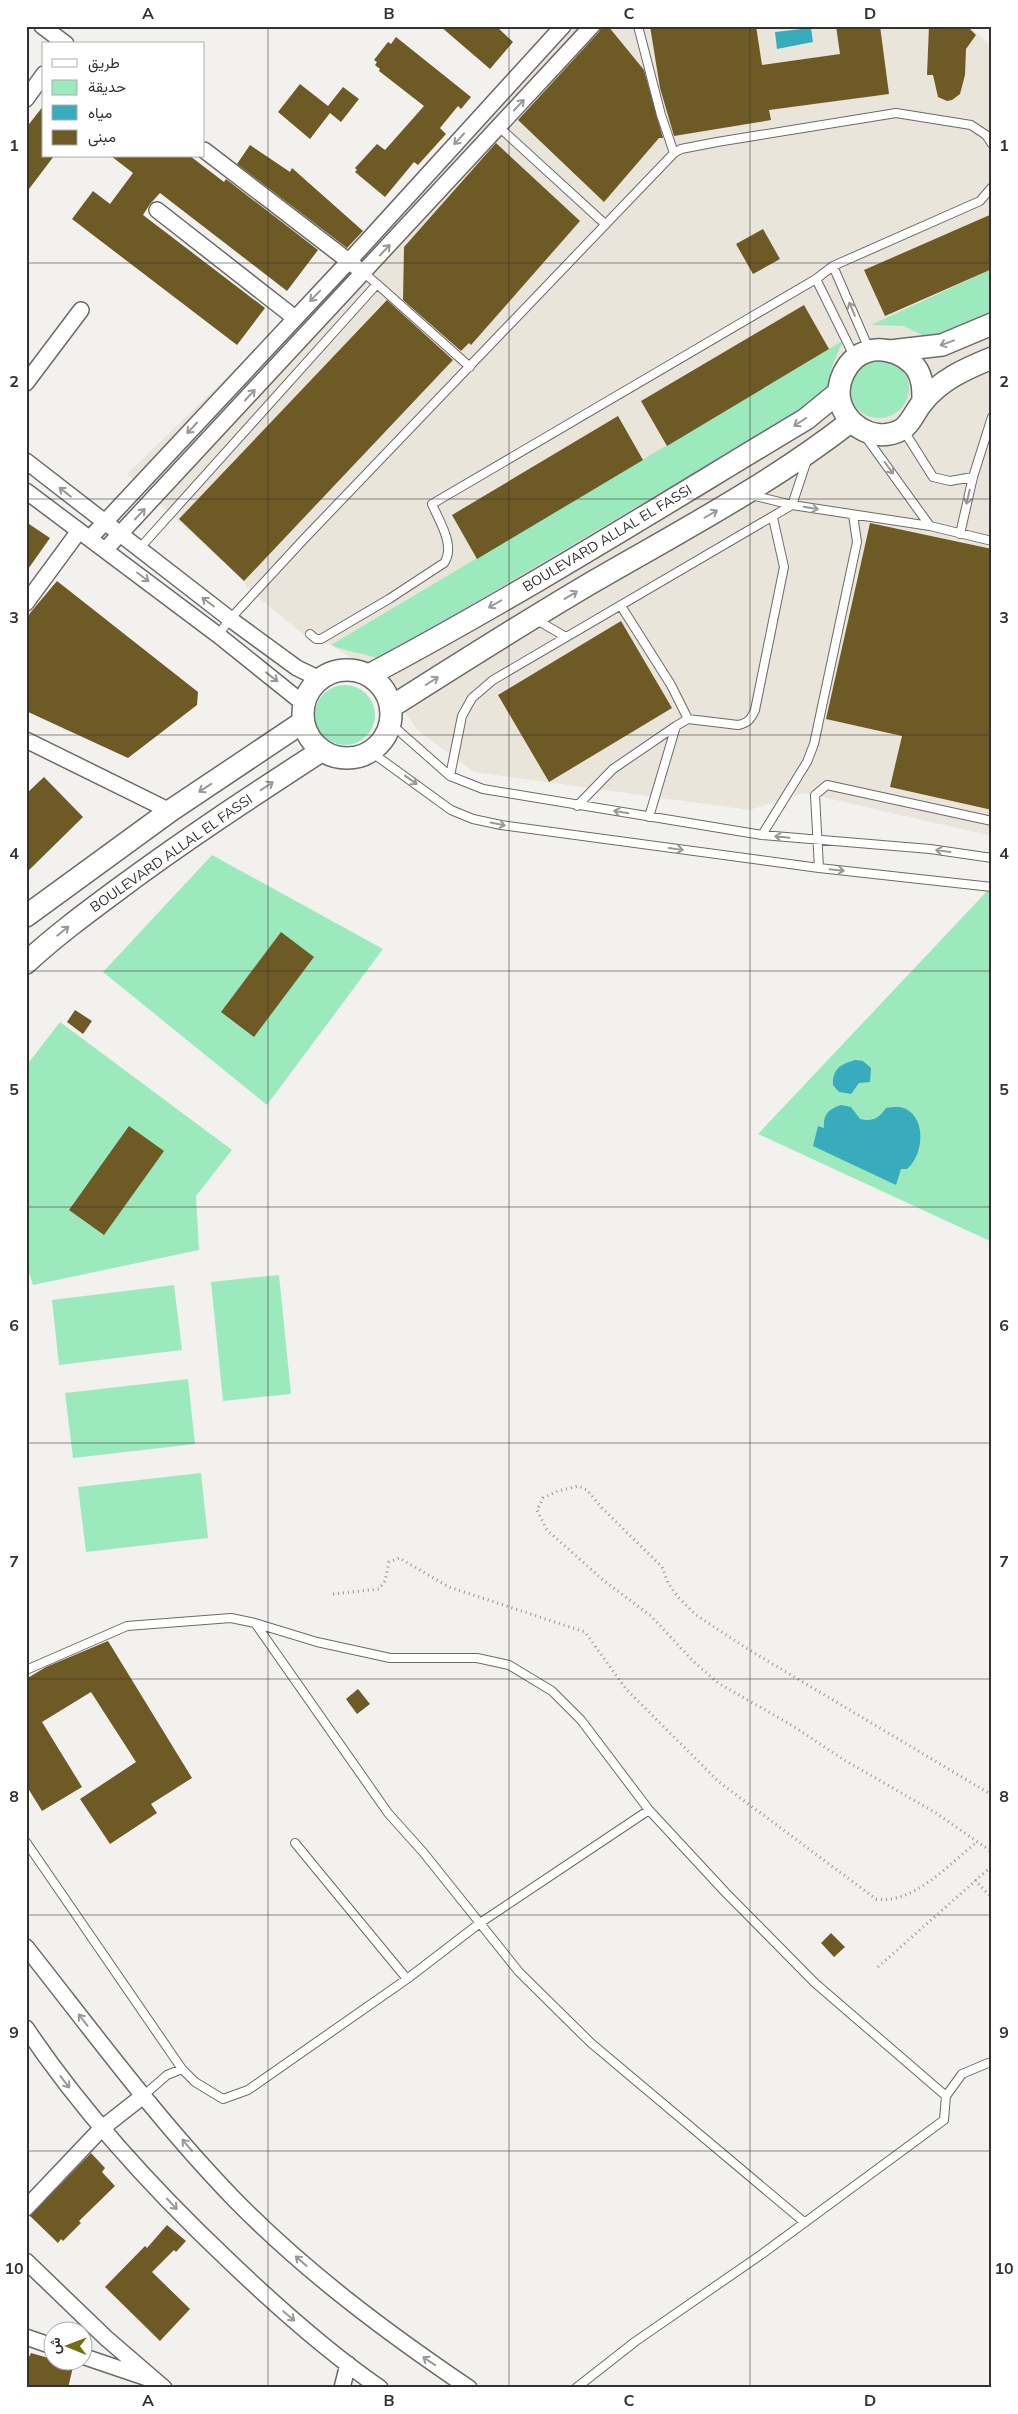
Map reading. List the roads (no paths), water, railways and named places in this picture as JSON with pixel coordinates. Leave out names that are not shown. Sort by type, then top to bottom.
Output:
[{"type":"main road","points":[[992,324],[942,345],[872,353],[846,368],[840,380],[839,392],[842,408],[855,426],[874,434],[889,434],[903,429],[923,401],[956,372],[992,358]]},
{"type":"main road","points":[[872,353],[905,357],[917,369],[923,385],[923,401]]},
{"type":"main road","name":"BOULEVARD ALLAL EL FASSI","points":[[369,675],[575,558],[806,419],[839,392]]},
{"type":"main road","points":[[391,715],[533,618],[747,494],[809,452],[855,426]]},
{"type":"main road","points":[[344,669],[357,670],[369,675],[379,683],[387,694],[391,715],[380,744],[371,752],[359,757],[346,759],[333,757],[321,751],[313,743],[303,713],[310,690],[320,678],[331,672],[344,669]]},
{"type":"main road","points":[[26,916],[303,713]]},
{"type":"main road","name":"BOULEVARD ALLAL EL FASSI","points":[[26,963],[72,924],[137,875],[220,816],[321,751]]},
{"type":"street","points":[[42,26],[63,42]]},
{"type":"street","points":[[26,603],[84,534],[103,522],[349,261],[563,26]]},
{"type":"street","points":[[106,549],[592,26]]},
{"type":"street","points":[[26,99],[42,77]]},
{"type":"street","points":[[205,151],[364,273]]},
{"type":"street","points":[[157,210],[295,318]]},
{"type":"street","points":[[26,383],[81,310]]},
{"type":"street","points":[[26,461],[230,619],[297,668],[320,678]]},
{"type":"street","points":[[26,490],[218,635],[303,713]]},
{"type":"street","points":[[26,740],[170,811]]},
{"type":"street","points":[[26,1947],[143,2096],[236,2200],[279,2242],[372,2319],[469,2388]]},
{"type":"street","points":[[26,2028],[101,2129],[192,2226],[271,2302],[348,2364],[365,2383],[380,2388]]},
{"type":"street","points":[[26,2208],[101,2129],[143,2096]]},
{"type":"street","points":[[26,2260],[106,2338],[160,2384]]},
{"type":"street","points":[[26,2337],[42,2343]]},
{"type":"street","points":[[92,2360],[160,2384]]},
{"type":"street","points":[[342,2388],[348,2364]]},
{"type":"lane","points":[[638,26],[661,114],[674,153]]},
{"type":"lane","points":[[218,635],[230,619],[674,153],[682,149],[717,142],[896,112],[971,125],[986,135],[992,144]]},
{"type":"lane","points":[[499,127],[606,224]]},
{"type":"lane","points":[[310,634],[316,639],[327,636],[444,563],[449,556],[449,546],[432,504],[816,279],[833,266],[980,201],[992,187]]},
{"type":"lane","points":[[833,266],[872,353]]},
{"type":"lane","points":[[364,273],[470,366]]},
{"type":"lane","points":[[816,279],[872,353]]},
{"type":"lane","points":[[139,549],[377,284]]},
{"type":"lane","points":[[960,534],[972,478],[991,420]]},
{"type":"lane","points":[[855,426],[930,526]]},
{"type":"lane","points":[[903,429],[933,477],[950,481],[972,478]]},
{"type":"lane","points":[[450,776],[462,716],[472,698],[493,680],[773,518],[792,505],[809,452]]},
{"type":"lane","points":[[747,494],[792,505],[930,526],[992,540]]},
{"type":"lane","points":[[762,835],[807,762],[814,744],[857,542],[853,515]]},
{"type":"lane","points":[[577,806],[614,769],[688,719],[738,725],[745,724],[751,719],[755,710],[784,567],[773,518]]},
{"type":"lane","points":[[621,606],[671,685],[688,719]]},
{"type":"lane","points":[[533,618],[566,637]]},
{"type":"lane","points":[[391,715],[450,776],[483,789],[762,835],[930,849],[992,858]]},
{"type":"lane","points":[[649,817],[676,726]]},
{"type":"lane","points":[[371,752],[452,810],[473,819],[501,825],[819,868],[992,887]]},
{"type":"lane","points":[[819,868],[815,795],[827,785],[992,821]]},
{"type":"lane","points":[[26,1670],[127,1626],[231,1618],[255,1623],[316,1642],[390,1658],[477,1658],[510,1665],[552,1691],[581,1720],[649,1810],[726,1893],[815,1983],[946,2096]]},
{"type":"lane","points":[[255,1623],[388,1813],[423,1852],[519,1972],[592,2043],[804,2222]]},
{"type":"lane","points":[[26,1842],[182,2069],[195,2082],[224,2099],[248,2090],[407,1979],[480,1923],[649,1810]]},
{"type":"lane","points":[[295,1843],[407,1979]]},
{"type":"lane","points":[[576,2388],[636,2340],[720,2284],[944,2120],[946,2096],[962,2074],[988,2063],[992,2064]]},
{"type":"lane","points":[[143,2096],[167,2075],[182,2069]]},
{"type":"water","points":[[811,28],[813,42],[777,49],[775,32]]},
{"type":"water","points":[[856,1060],[863,1061],[871,1068],[870,1082],[859,1083],[851,1094],[839,1092],[833,1085],[836,1071],[842,1065]]},
{"type":"water","points":[[841,1105],[851,1107],[860,1119],[865,1120],[875,1118],[886,1108],[891,1107],[904,1108],[913,1114],[920,1129],[917,1156],[907,1169],[901,1169],[896,1185],[813,1146],[818,1126],[824,1128],[824,1119],[827,1113]]}]
